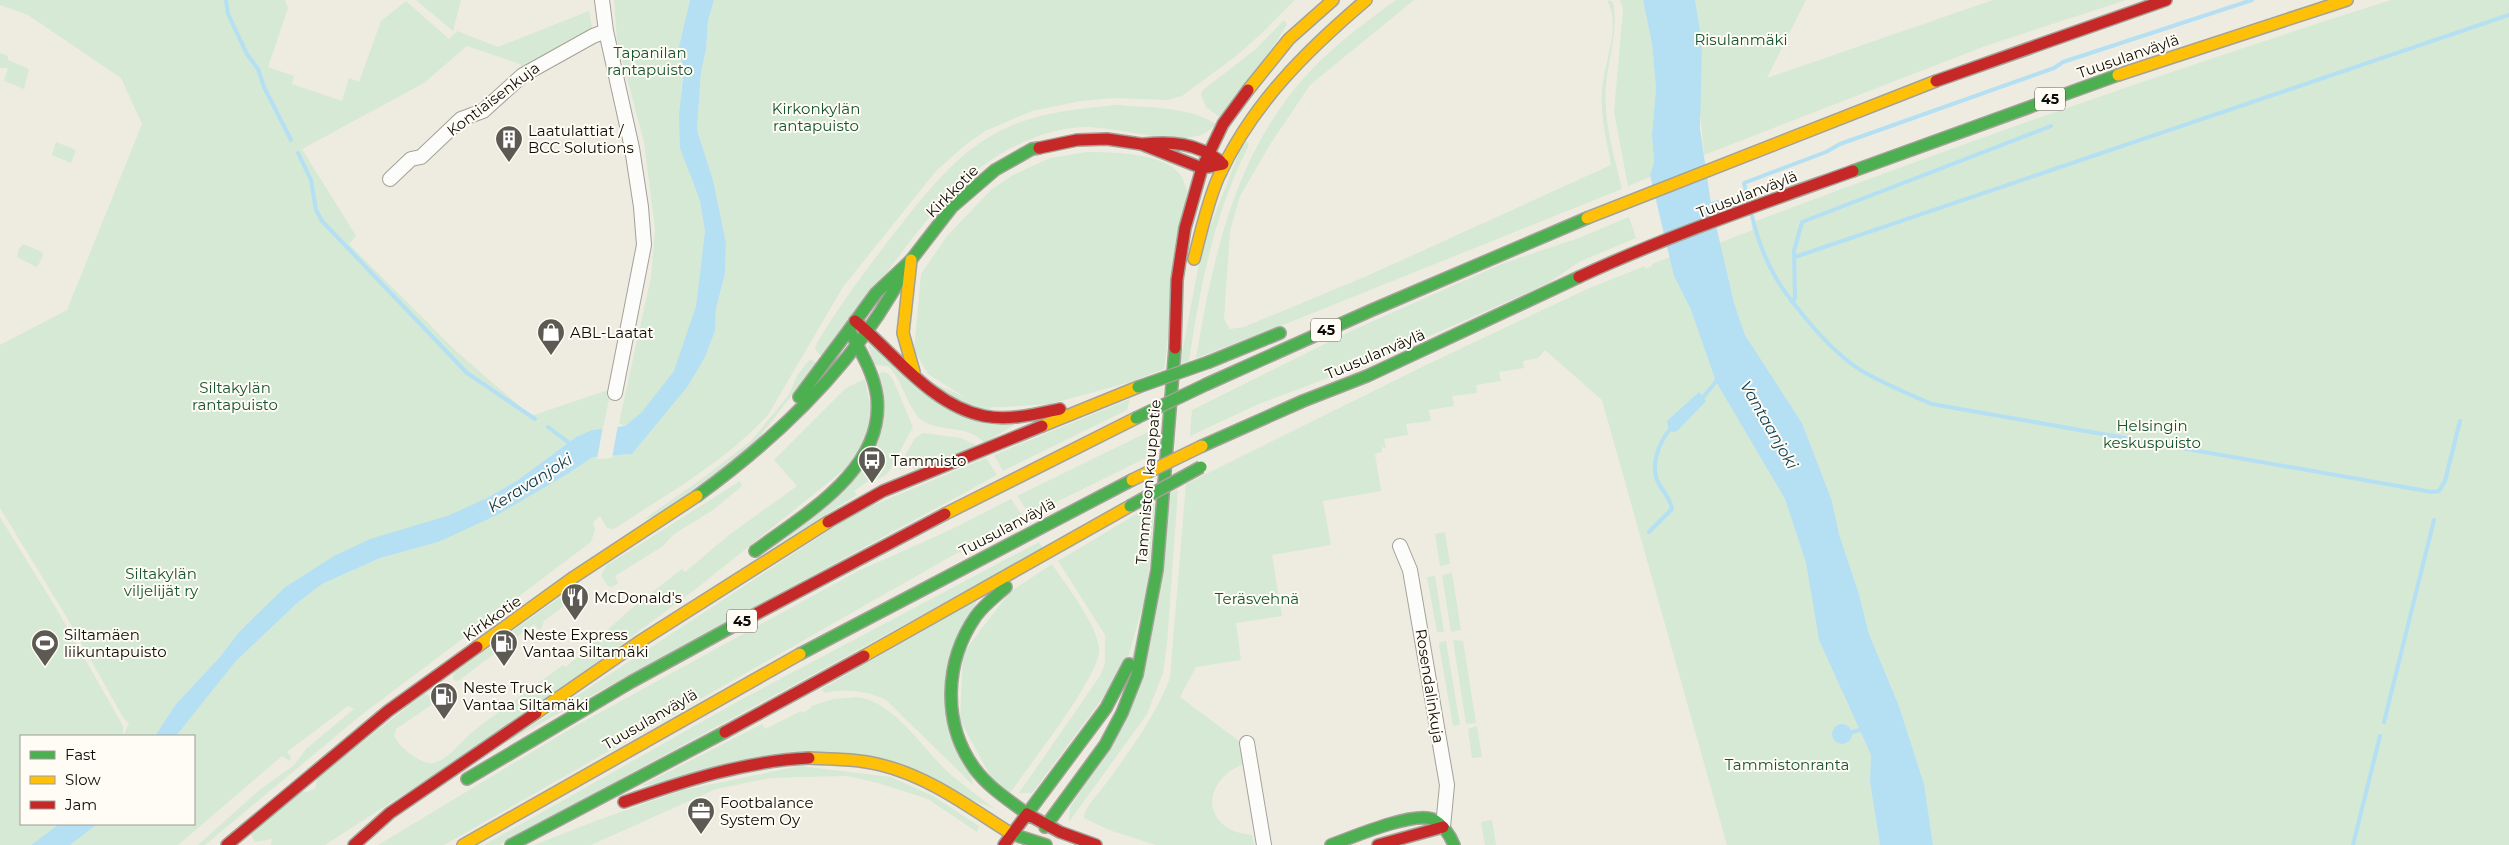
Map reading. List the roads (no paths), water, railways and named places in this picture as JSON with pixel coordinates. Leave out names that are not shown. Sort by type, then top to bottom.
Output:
[{"type":"main road","name":"Tammiston kauppatie","points":[[1032,843],[1105,745],[1122,713],[1137,676],[1157,570],[1176,342],[1176,280],[1185,228],[1202,168],[1224,124],[1269,62],[1289,39],[1333,0]]},
{"type":"main road","points":[[1192,272],[1198,236],[1223,164],[1262,102],[1292,65],[1322,36],[1366,0]]},
{"type":"main road","name":"45","points":[[455,786],[584,710],[825,575],[1207,384],[1445,277],[1596,213],[1743,154],[1938,80],[2166,0]]},
{"type":"main road","name":"Tuusulanväylä","points":[[463,845],[720,697],[952,572],[1132,480],[1303,400],[1367,376],[1610,264],[1755,206],[2131,70],[2347,0]]},
{"type":"main road","name":"Kirkkotie","points":[[781,425],[823,363],[876,293],[911,260],[952,207],[976,184],[1010,160],[1032,150],[1077,140],[1107,139],[1141,144],[1202,168]]},
{"type":"main road","name":"Kirkkotie","points":[[1141,144],[1164,141],[1184,144],[1210,152],[1223,164]]},
{"type":"main road","points":[[1202,168],[1223,164]]},
{"type":"main road","name":"Kirkkotie","points":[[227,845],[388,711],[588,567],[718,482],[813,397],[858,346],[889,301],[911,260]]},
{"type":"main road","points":[[911,260],[903,332],[914,372]]},
{"type":"main road","points":[[1386,291],[1445,277]]},
{"type":"main road","name":"Tammiston kauppatie","points":[[1176,342],[1188,290]]},
{"type":"main road","points":[[852,326],[868,331],[933,391],[952,404],[984,416],[1019,416],[1106,399]]},
{"type":"main road","points":[[748,556],[834,490],[851,474],[866,453],[875,433],[878,399],[875,386],[858,346],[852,326]]},
{"type":"main road","points":[[354,845],[390,813],[639,642],[825,524],[884,491],[1012,440],[1106,399],[1208,362],[1288,330]]},
{"type":"main road","points":[[1292,419],[1367,376]]},
{"type":"main road","points":[[511,845],[796,695],[1205,465]]},
{"type":"main road","points":[[1043,556],[989,601],[976,615],[958,648],[950,682],[954,724],[967,756],[988,784],[1045,827],[1096,845]]},
{"type":"main road","points":[[639,642],[680,607],[725,573]]},
{"type":"main road","name":"Tammiston kauppatie","points":[[1004,845],[1106,708],[1126,672],[1147,625]]},
{"type":"main road","points":[[532,835],[657,790],[732,770],[766,762],[829,757],[889,767],[918,777],[1012,834],[1032,843],[1046,845]]},
{"type":"main road","points":[[359,845],[407,816]]},
{"type":"main road","points":[[1331,845],[1414,817],[1430,818],[1443,827],[1454,845]]},
{"type":"main road","points":[[1378,845],[1419,832],[1443,827]]},
{"type":"street","points":[[602,0],[605,25],[632,148],[641,207],[644,245],[615,393]]},
{"type":"street","name":"Kontiaisenkuja","points":[[390,179],[411,159],[421,157],[461,119],[483,111],[523,75],[593,36],[605,25]]},
{"type":"street","name":"Rosendalinkuja","points":[[1400,546],[1410,570],[1447,785],[1443,827]]},
{"type":"street","points":[[1247,743],[1264,845]]},
{"type":"water","name":"Keravanjoki","points":[[690,0],[714,0],[708,21],[706,50],[701,71],[697,130],[713,180],[726,243],[725,274],[716,308],[715,331],[705,357],[688,386],[632,454],[593,457],[499,514],[438,542],[380,558],[322,584],[296,604],[236,661],[177,735],[156,735],[176,704],[219,658],[240,631],[284,588],[334,556],[370,539],[447,516],[487,498],[518,480],[576,437],[592,430],[625,426],[642,412],[674,371],[696,306],[705,231],[700,201],[680,148],[679,116],[684,67],[678,51]]},
{"type":"water","name":"Vantaanjoki","points":[[1643,0],[1695,0],[1702,42],[1700,129],[1711,204],[1734,303],[1745,335],[1802,423],[1832,501],[1839,534],[1859,594],[1869,634],[1899,706],[1924,784],[1933,845],[1880,845],[1870,782],[1871,755],[1819,640],[1806,563],[1785,499],[1716,382],[1691,310],[1674,276],[1650,175],[1654,163],[1652,135],[1656,88],[1652,44]]},
{"type":"water","points":[[1699,392],[1706,401],[1677,431],[1669,430],[1667,421]]},
{"type":"water","points":[[1842,724],[1849,727],[1852,734],[1849,741],[1842,744],[1835,741],[1832,734],[1835,727]]},
{"type":"water","points":[[58,825],[96,825],[70,845],[31,845]]},
{"type":"waterway","points":[[226,0],[228,14],[247,54],[258,69],[264,87],[291,140]]},
{"type":"waterway","points":[[1748,200],[1744,183],[1826,152],[1840,144],[2054,68],[2063,62],[2252,0]]},
{"type":"waterway","points":[[1795,257],[2509,15]]},
{"type":"waterway","points":[[1791,301],[1795,299],[1794,251],[1802,222],[2051,126]]},
{"type":"waterway","points":[[298,153],[311,180],[316,210],[322,221],[467,373],[535,419]]},
{"type":"waterway","points":[[1711,204],[1718,202]]},
{"type":"waterway","points":[[1752,216],[1762,249],[1775,276],[1792,302],[1825,340],[1855,367],[1897,389],[1932,404],[2432,492],[2439,491],[2445,481],[2460,421]]},
{"type":"waterway","points":[[1700,401],[1718,379]]},
{"type":"waterway","name":"Keravanjoki","points":[[548,427],[568,442]]},
{"type":"waterway","points":[[1649,532],[1672,509],[1659,484],[1655,470],[1659,447],[1671,428]]},
{"type":"waterway","points":[[2384,722],[2434,520]]},
{"type":"waterway","points":[[1849,733],[1860,730]]},
{"type":"waterway","points":[[2353,845],[2380,736]]},
{"type":"place","name":"Laatulattiat / BCC Solutions","points":[[509,163]]},
{"type":"place","name":"ABL-Laatat","points":[[551,356]]},
{"type":"place","name":"Tammisto","points":[[872,484]]},
{"type":"place","name":"McDonald's","points":[[575,621]]},
{"type":"place","name":"Siltamäen liikuntapuisto","points":[[45,667]]},
{"type":"place","name":"Neste Express Vantaa Siltamäki","points":[[504,667]]},
{"type":"place","name":"Neste Truck Vantaa Siltamäki","points":[[444,720]]},
{"type":"place","name":"Footbalance System Oy","points":[[701,835]]},
{"type":"park label","name":"Risulanmäki","points":[[1741,39]]},
{"type":"park label","name":"Tapanilan rantapuisto","points":[[650,60]]},
{"type":"park label","name":"Kirkonkylän rantapuisto","points":[[816,116]]},
{"type":"park label","name":"Siltakylän rantapuisto","points":[[235,396]]},
{"type":"park label","name":"Helsingin keskuspuisto","points":[[2152,434]]},
{"type":"park label","name":"Siltakylän viljelijät ry","points":[[161,582]]},
{"type":"park label","name":"Teräsvehnä","points":[[1257,598]]},
{"type":"park label","name":"Tammistonranta","points":[[1787,764]]}]
